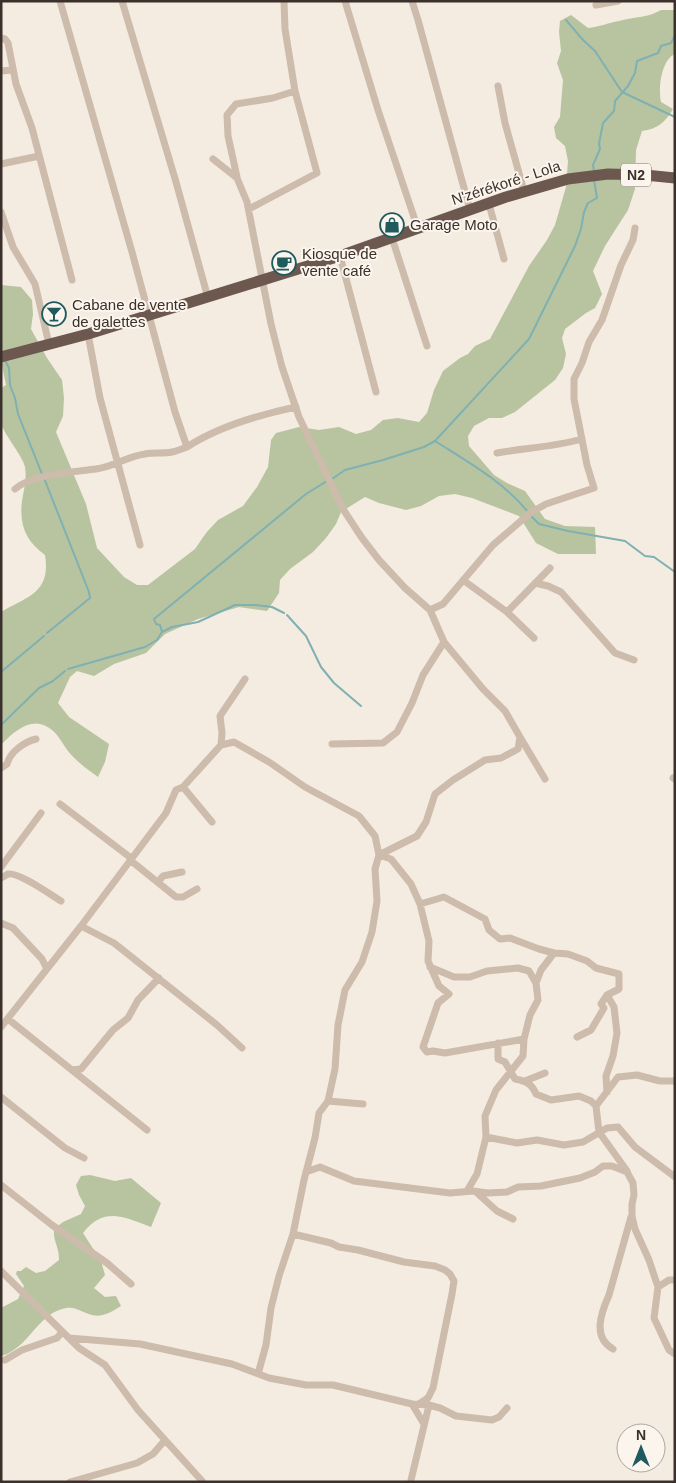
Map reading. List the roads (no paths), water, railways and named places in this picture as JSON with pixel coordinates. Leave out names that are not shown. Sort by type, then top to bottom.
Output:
[{"type":"highway","name":"N'zérékoré - Lola","points":[[5,356],[88,334],[208,298],[340,256],[470,210],[568,179],[593,175],[645,175],[675,178]]},
{"type":"street","points":[[60,1],[186,447]]},
{"type":"street","points":[[122,1],[176,182],[208,298]]},
{"type":"street","points":[[249,210],[318,173],[295,91],[285,29],[284,1]]},
{"type":"street","points":[[345,1],[378,110],[418,229]]},
{"type":"street","points":[[412,1],[470,210]]},
{"type":"street","points":[[596,5],[618,1]]},
{"type":"street","points":[[1,38],[8,43],[12,70],[32,128],[72,280]]},
{"type":"street","points":[[1,71],[12,70]]},
{"type":"street","points":[[498,86],[504,123],[524,192]]},
{"type":"street","points":[[295,91],[273,98],[236,104],[227,115],[231,158],[249,210],[271,324],[282,367],[296,407],[343,509],[379,560],[405,588],[430,610],[444,642],[483,689],[505,711],[545,779]]},
{"type":"street","points":[[1,164],[39,156]]},
{"type":"street","points":[[213,159],[237,178]]},
{"type":"street","points":[[489,204],[504,259]]},
{"type":"street","points":[[1,212],[13,247],[35,284],[49,344]]},
{"type":"street","points":[[430,610],[443,604],[493,545],[530,512],[546,504],[594,488],[587,465],[574,399],[574,379],[589,342],[602,320],[636,228]]},
{"type":"street","points":[[392,238],[427,346]]},
{"type":"street","points":[[340,256],[376,392]]},
{"type":"street","points":[[88,334],[100,398],[140,545]]},
{"type":"street","points":[[15,490],[21,484],[32,479],[64,472],[99,469],[145,453],[172,452],[231,425],[296,407]]},
{"type":"street","points":[[497,453],[561,445],[582,439]]},
{"type":"street","points":[[507,612],[550,568]]},
{"type":"street","points":[[463,580],[507,612],[534,638]]},
{"type":"street","points":[[535,584],[548,586],[561,592],[616,653],[634,660]]},
{"type":"street","points":[[332,744],[383,744],[397,732],[424,675],[444,642]]},
{"type":"street","points":[[1,1027],[81,926],[166,813],[176,790],[182,787],[220,745],[222,733],[220,716],[245,679]]},
{"type":"street","points":[[379,855],[417,836],[426,822],[434,794],[485,760],[502,758],[518,749],[520,738]]},
{"type":"street","points":[[1,768],[7,764],[8,758],[26,742],[36,739]]},
{"type":"street","points":[[220,745],[234,742],[269,762],[305,787],[359,816],[375,836],[379,855],[375,868],[377,901],[372,932],[362,962],[345,990],[338,1025],[335,1069],[328,1101],[319,1113],[316,1138],[271,1308],[266,1345],[258,1374]]},
{"type":"street","points":[[182,787],[212,822]]},
{"type":"street","points":[[60,804],[176,896],[183,897],[196,889]]},
{"type":"street","points":[[1,867],[41,814]]},
{"type":"street","points":[[1,853],[8,857]]},
{"type":"street","points":[[379,855],[391,859],[411,884],[420,904],[430,941],[428,961],[430,967],[439,986],[449,994],[438,1003],[424,1047],[427,1052],[445,1053],[524,1039]]},
{"type":"street","points":[[158,882],[163,876],[182,872]]},
{"type":"street","points":[[1,878],[9,874],[15,875],[38,886],[61,901]]},
{"type":"street","points":[[420,904],[444,897],[485,919],[489,930],[500,939],[510,938],[554,953],[568,954],[587,961],[596,968],[620,974],[619,989],[607,995],[602,1004],[604,1008],[591,1030],[576,1037]]},
{"type":"street","points":[[1,923],[13,928],[42,959],[47,969]]},
{"type":"street","points":[[81,926],[114,943],[217,1025],[242,1048]]},
{"type":"street","points":[[536,983],[541,970],[554,953]]},
{"type":"street","points":[[430,967],[454,977],[470,977],[487,971],[518,968],[529,971],[536,983],[538,1000],[530,1015],[524,1039],[523,1056],[496,1090],[485,1116],[486,1137],[477,1174],[470,1191]]},
{"type":"street","points":[[72,1070],[81,1069],[112,1030],[128,1018],[138,1000],[159,978]]},
{"type":"street","points":[[607,995],[614,1007],[617,1033],[614,1056],[606,1076],[607,1092]]},
{"type":"street","points":[[604,1008],[614,1007]]},
{"type":"street","points":[[8,1019],[147,1130]]},
{"type":"street","points":[[498,1043],[498,1059],[505,1062],[510,1074],[515,1079],[525,1080],[545,1073]]},
{"type":"street","points":[[609,1065],[618,1077]]},
{"type":"street","points":[[596,1106],[618,1077],[637,1075],[660,1081],[675,1081]]},
{"type":"street","points":[[525,1080],[533,1087],[536,1094],[551,1100],[579,1096],[591,1101],[596,1106],[599,1132],[633,1182],[632,1216],[635,1230],[649,1260],[658,1288],[654,1318],[669,1350],[675,1354]]},
{"type":"street","points":[[1,1097],[65,1148],[84,1158]]},
{"type":"street","points":[[328,1101],[363,1104]]},
{"type":"street","points":[[486,1137],[517,1143],[537,1140],[564,1145],[583,1142],[607,1128],[618,1127],[635,1147],[675,1177]]},
{"type":"street","points":[[311,1154],[320,1167],[354,1181],[450,1193],[470,1191],[506,1192],[518,1187],[541,1186],[580,1178],[595,1172],[603,1166],[612,1166],[627,1172]]},
{"type":"street","points":[[306,1172],[320,1167]]},
{"type":"street","points":[[1,1185],[52,1225],[107,1263],[131,1284]]},
{"type":"street","points":[[470,1191],[478,1192],[497,1211],[512,1219]]},
{"type":"street","points":[[613,1349],[604,1343],[600,1336],[600,1327],[603,1307],[609,1295],[632,1216]]},
{"type":"street","points":[[292,1234],[404,1262],[435,1266],[450,1274],[454,1281],[433,1388],[428,1398],[416,1404]]},
{"type":"street","points":[[1,1270],[79,1348],[105,1365],[138,1410],[203,1482]]},
{"type":"street","points":[[658,1288],[669,1280],[675,1280]]},
{"type":"street","points":[[5,1360],[22,1350],[57,1338],[62,1332]]},
{"type":"street","points":[[69,1338],[140,1344],[232,1364],[269,1378],[306,1385],[333,1385],[428,1405],[440,1408],[456,1416],[492,1420],[499,1417],[507,1408]]},
{"type":"street","points":[[416,1404],[424,1424]]},
{"type":"street","points":[[411,1480],[428,1405]]},
{"type":"street","points":[[70,1482],[138,1463],[153,1454],[165,1440]]},
{"type":"waterway","points":[[566,20],[595,51],[622,92],[675,117]]},
{"type":"waterway","points":[[594,171],[593,165],[600,149],[599,144],[603,123],[614,111],[615,101],[628,86],[635,73],[637,61],[658,53],[661,46],[671,43],[675,35]]},
{"type":"waterway","points":[[332,479],[345,470],[424,447],[435,441],[529,339],[575,246],[588,203],[597,198],[594,180]]},
{"type":"waterway","points":[[5,360],[9,368],[10,385],[18,414],[42,474]]},
{"type":"waterway","points":[[435,441],[497,482],[528,512]]},
{"type":"waterway","points":[[44,478],[90,598],[47,633]]},
{"type":"waterway","points":[[162,632],[160,625],[156,624],[154,619],[306,494],[327,481]]},
{"type":"waterway","points":[[531,516],[539,524],[625,541],[645,556],[654,557],[675,572]]},
{"type":"waterway","points":[[68,669],[145,647],[157,640],[162,632],[172,627],[198,622],[235,605],[272,607],[284,613]]},
{"type":"waterway","points":[[287,615],[306,636],[321,667],[334,683],[361,706]]},
{"type":"waterway","points":[[1,672],[44,636]]},
{"type":"waterway","points":[[1,725],[39,688],[53,681],[65,671]]},
{"type":"place","name":"Garage Moto","points":[[392,225]]},
{"type":"place","name":"Kiosque de vente café","points":[[284,263]]},
{"type":"place","name":"Cabane de vente de galettes","points":[[54,314]]}]
